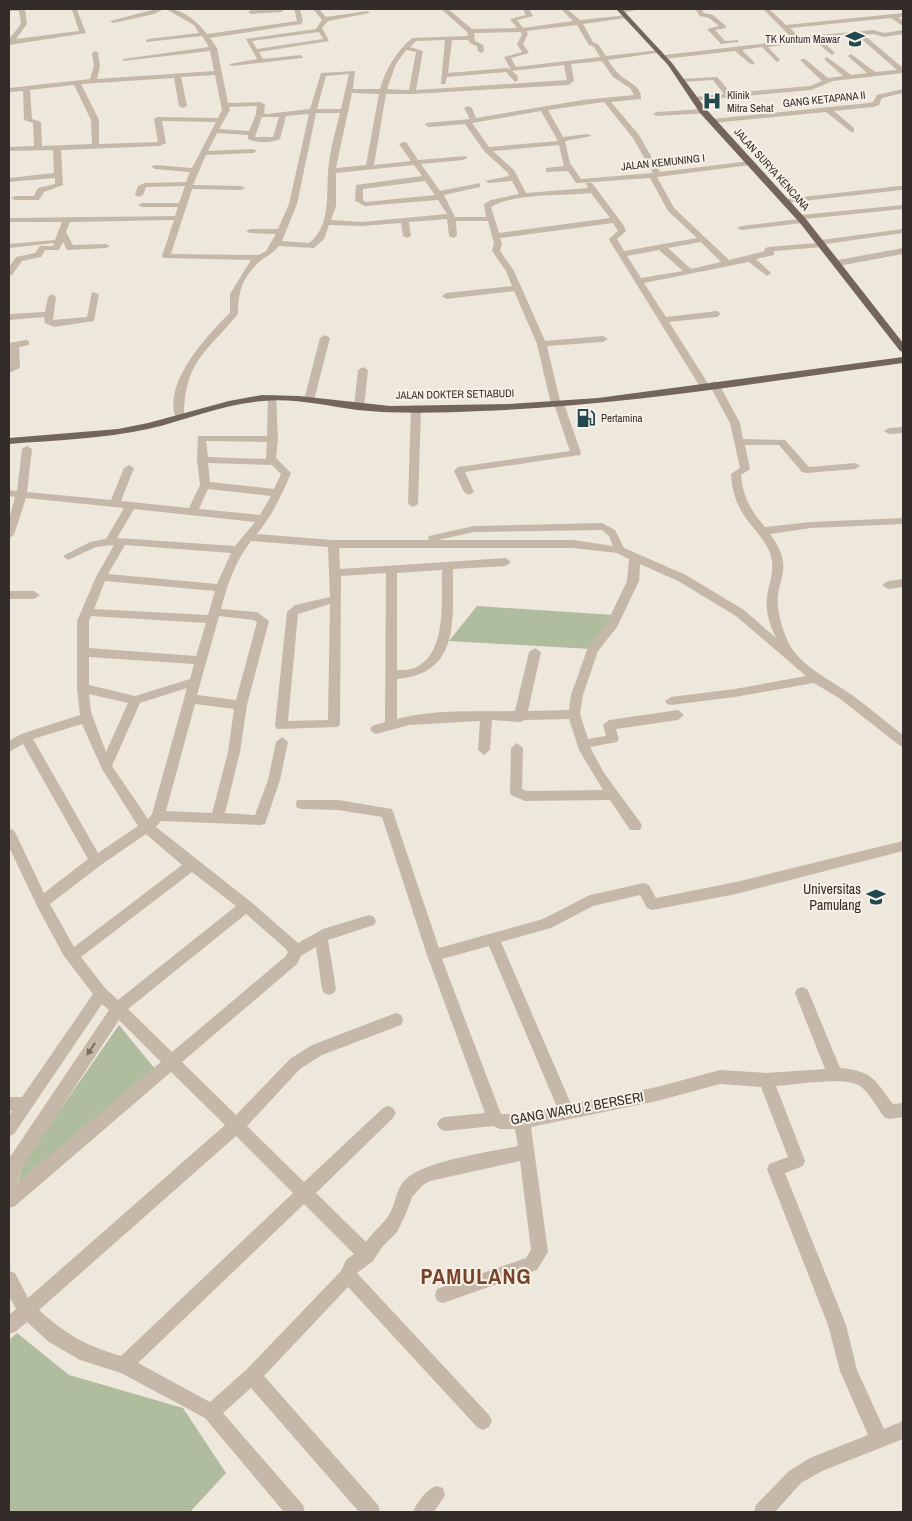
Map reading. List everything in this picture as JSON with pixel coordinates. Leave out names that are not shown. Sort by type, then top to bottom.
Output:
[{"type":"main road","name":"JALAN SURYA KENCANA","points":[[622,12],[662,55],[703,111],[802,219],[903,349]]},
{"type":"main road","name":"JALAN DOKTER SETIABUDI","points":[[9,440],[132,429],[179,414],[242,400],[273,397],[359,407],[416,408],[557,404],[598,401],[709,384],[903,360]]},
{"type":"street","points":[[9,9],[22,9],[25,20],[11,42]]},
{"type":"street","points":[[66,10],[84,9]]},
{"type":"street","points":[[113,21],[152,13],[161,9]]},
{"type":"street","points":[[170,9],[196,24],[214,48],[226,110],[194,170],[166,256],[261,258]]},
{"type":"street","points":[[157,54],[151,44],[299,23],[296,9]]},
{"type":"street","points":[[316,9],[325,19]]},
{"type":"street","points":[[444,9],[471,35],[473,43],[480,45],[480,51]]},
{"type":"street","points":[[526,9],[530,16],[513,19],[525,35],[520,44],[526,54],[507,57],[514,69],[566,67]]},
{"type":"street","points":[[429,125],[470,121],[605,100],[634,98],[638,95],[626,80],[618,78],[596,45],[591,44],[579,23],[564,9]]},
{"type":"street","points":[[370,167],[382,92],[391,68],[414,39],[449,38],[579,23],[638,9]]},
{"type":"street","points":[[698,9],[702,14],[712,16],[724,26],[710,29],[723,43],[873,32],[885,35],[903,32]]},
{"type":"street","points":[[766,9],[785,28],[804,58],[827,81]]},
{"type":"street","points":[[11,42],[83,33],[74,10]]},
{"type":"street","points":[[250,11],[282,10]]},
{"type":"street","points":[[250,11],[261,28]]},
{"type":"street","points":[[325,19],[367,13]]},
{"type":"street","points":[[785,28],[903,15]]},
{"type":"street","points":[[892,16],[903,24]]},
{"type":"street","points":[[320,30],[325,19]]},
{"type":"street","points":[[262,62],[248,40],[320,30]]},
{"type":"street","points":[[255,52],[327,40],[320,30]]},
{"type":"street","points":[[859,34],[903,71]]},
{"type":"street","points":[[442,90],[449,38]]},
{"type":"street","points":[[514,75],[566,67],[604,58],[662,55],[763,45],[793,39],[816,39],[849,77]]},
{"type":"street","points":[[763,45],[778,60]]},
{"type":"street","points":[[125,60],[157,54],[214,48]]},
{"type":"street","points":[[406,48],[420,51],[412,92]]},
{"type":"street","points":[[736,48],[752,63]]},
{"type":"street","points":[[93,81],[97,66],[95,53]]},
{"type":"street","points":[[851,56],[873,74]]},
{"type":"street","points":[[232,64],[300,57]]},
{"type":"street","points":[[349,91],[412,92],[570,82],[566,67]]},
{"type":"street","points":[[444,75],[507,70],[514,75],[517,85]]},
{"type":"street","points":[[694,99],[811,88],[827,81],[903,71]]},
{"type":"street","points":[[179,414],[180,389],[190,366],[205,342],[234,314],[233,302],[236,289],[247,268],[269,253],[277,243],[282,232],[293,204],[323,74],[353,72],[332,171],[333,199],[320,239],[313,245],[277,243]]},
{"type":"street","points":[[9,90],[77,82],[218,73]]},
{"type":"street","points":[[883,74],[889,79]]},
{"type":"street","points":[[177,76],[183,106]]},
{"type":"street","points":[[681,80],[715,78],[729,96]]},
{"type":"street","points":[[77,82],[78,90],[92,110],[96,124],[98,134],[95,146]]},
{"type":"street","points":[[896,85],[903,91]]},
{"type":"street","points":[[26,89],[28,120],[38,122],[38,148]]},
{"type":"street","name":"GANG KETAPANA II","points":[[712,121],[870,106],[876,103],[879,96],[903,91]]},
{"type":"street","points":[[605,100],[636,138],[670,209],[700,240],[715,250],[726,262]]},
{"type":"street","points":[[226,105],[261,105],[260,114],[252,133],[253,139],[276,139],[282,115]]},
{"type":"street","points":[[468,108],[470,121],[487,149],[514,178],[522,195]]},
{"type":"street","points":[[544,110],[561,141],[566,162],[582,181],[594,190],[622,231],[613,239],[622,254],[664,320],[735,423],[738,442],[746,467],[736,474],[738,495],[748,514],[774,547],[779,565],[778,582],[773,595],[773,616],[792,657]]},
{"type":"street","points":[[829,110],[851,130]]},
{"type":"street","points":[[260,114],[266,116],[313,111],[344,111]]},
{"type":"street","points":[[657,114],[703,111]]},
{"type":"street","points":[[9,149],[161,144],[158,119],[220,120]]},
{"type":"street","points":[[214,130],[252,133]]},
{"type":"street","points":[[487,149],[561,141],[588,136]]},
{"type":"street","points":[[403,144],[440,196],[451,218],[453,236]]},
{"type":"street","points":[[15,198],[38,197],[41,190],[59,185],[57,148]]},
{"type":"street","points":[[203,152],[253,151]]},
{"type":"street","points":[[332,171],[463,158]]},
{"type":"street","name":"JALAN KEMUNING I","points":[[582,181],[655,175],[750,163]]},
{"type":"street","points":[[156,167],[194,170]]},
{"type":"street","points":[[549,170],[570,168]]},
{"type":"street","points":[[9,180],[58,175]]},
{"type":"street","points":[[426,178],[359,187],[359,201],[365,204],[440,196],[477,185]]},
{"type":"street","points":[[489,181],[514,178]]},
{"type":"street","points":[[139,195],[142,186],[146,185],[241,188]]},
{"type":"street","points":[[785,201],[899,188]]},
{"type":"street","points":[[469,492],[459,470],[576,453],[557,404],[542,344],[510,271],[496,252],[496,236],[488,204],[498,199],[522,195],[594,190]]},
{"type":"street","points":[[142,205],[182,205]]},
{"type":"street","points":[[741,228],[903,207]]},
{"type":"street","points":[[9,220],[177,218]]},
{"type":"street","points":[[326,222],[362,224],[451,218],[492,219]]},
{"type":"street","points":[[9,273],[19,259],[38,255],[46,248],[56,248],[67,220]]},
{"type":"street","points":[[496,236],[521,231],[616,220]]},
{"type":"street","points":[[405,222],[407,236]]},
{"type":"street","points":[[250,231],[282,232]]},
{"type":"street","points":[[639,281],[664,278],[726,262],[752,258],[771,252],[768,249],[903,231]]},
{"type":"street","points":[[9,246],[60,237]]},
{"type":"street","points":[[60,237],[70,248],[106,246]]},
{"type":"street","points":[[622,254],[700,240]]},
{"type":"street","points":[[661,247],[689,271]]},
{"type":"street","points":[[838,263],[903,251]]},
{"type":"street","points":[[752,258],[767,273]]},
{"type":"street","points":[[446,296],[517,288]]},
{"type":"street","points":[[52,297],[48,321],[54,324],[88,320],[92,317],[95,294]]},
{"type":"street","points":[[9,317],[49,314]]},
{"type":"street","points":[[664,320],[717,314]]},
{"type":"street","points":[[308,400],[325,338]]},
{"type":"street","points":[[542,344],[603,339]]},
{"type":"street","points":[[9,370],[15,368],[11,345],[26,343]]},
{"type":"street","points":[[359,407],[364,370]]},
{"type":"street","points":[[9,376],[20,375]]},
{"type":"street","points":[[273,397],[273,462]]},
{"type":"street","points":[[413,504],[416,408]]},
{"type":"street","points":[[889,431],[903,430]]},
{"type":"street","points":[[192,512],[205,485],[201,438],[273,439]]},
{"type":"street","points":[[738,442],[782,442],[806,470],[855,466]]},
{"type":"street","points":[[9,534],[22,494],[27,449]]},
{"type":"street","points":[[43,902],[96,861],[146,827],[158,816],[192,699],[199,660],[221,588],[238,550],[263,519],[278,493],[286,473],[283,468],[273,462],[202,460]]},
{"type":"street","points":[[115,504],[128,468]]},
{"type":"street","points":[[205,485],[278,493]]},
{"type":"street","points":[[9,494],[263,519]]},
{"type":"street","points":[[132,506],[85,612],[82,652],[86,718],[106,766],[146,827],[246,906],[291,945],[295,952]]},
{"type":"street","points":[[763,531],[811,524],[903,521]]},
{"type":"street","points":[[402,544],[474,529],[602,526],[609,528],[619,550]]},
{"type":"street","points":[[474,529],[507,542]]},
{"type":"street","points":[[250,537],[333,544],[507,542],[601,547],[619,550],[682,578],[740,613],[816,678],[843,695],[903,742]]},
{"type":"street","points":[[601,547],[606,541],[614,537]]},
{"type":"street","points":[[68,556],[88,546],[116,541],[238,550]]},
{"type":"street","points":[[333,544],[336,573],[336,599],[334,724],[281,726],[293,612],[299,608],[336,599]]},
{"type":"street","points":[[635,557],[633,581],[611,627],[593,650],[577,695],[574,714],[582,744],[600,776],[636,826]]},
{"type":"street","points":[[336,573],[506,562]]},
{"type":"street","points":[[391,675],[415,672],[427,666],[440,648],[445,636],[448,565]]},
{"type":"street","points":[[391,720],[392,569]]},
{"type":"street","points":[[101,577],[221,588]]},
{"type":"street","points":[[888,585],[903,583]]},
{"type":"street","points":[[9,595],[34,594]]},
{"type":"street","points":[[85,612],[256,616],[263,621],[242,705],[234,752],[217,818]]},
{"type":"street","points":[[82,652],[199,660]]},
{"type":"street","points":[[520,717],[535,652]]},
{"type":"street","points":[[672,701],[735,693],[816,678]]},
{"type":"street","points":[[83,688],[135,700],[194,682]]},
{"type":"street","points":[[192,699],[242,705]]},
{"type":"street","points":[[106,766],[135,700]]},
{"type":"street","points":[[376,729],[409,720],[574,714]]},
{"type":"street","points":[[582,744],[613,739],[609,725],[678,714]]},
{"type":"street","points":[[484,750],[487,731],[486,717]]},
{"type":"street","points":[[9,748],[25,738],[86,718]]},
{"type":"street","points":[[25,738],[96,861]]},
{"type":"street","points":[[158,816],[260,820],[274,780],[282,742]]},
{"type":"street","points":[[517,748],[516,791],[519,794],[533,796],[614,795]]},
{"type":"street","name":"GANG WARU 2 BERSERI","points":[[302,804],[338,806],[387,813],[434,955],[495,1120],[500,1122],[522,1121],[657,1094],[720,1077],[766,1080],[835,1075],[863,1078],[888,1112],[903,1110]]},
{"type":"street","points":[[9,834],[54,928],[100,995],[118,1009],[367,1255]]},
{"type":"street","points":[[434,955],[546,924],[590,901],[644,888],[652,904],[736,888],[903,846]]},
{"type":"street","points":[[74,955],[192,865]]},
{"type":"street","points":[[9,1183],[16,1162],[118,1009],[246,906]]},
{"type":"street","points":[[9,1200],[292,960],[295,952],[321,937],[369,921]]},
{"type":"street","points":[[321,937],[328,989]]},
{"type":"street","points":[[493,940],[567,1112]]},
{"type":"street","points":[[802,993],[835,1075]]},
{"type":"street","points":[[9,1130],[16,1104],[100,995]]},
{"type":"street","points":[[9,1326],[236,1126],[305,1056],[396,1020]]},
{"type":"street","points":[[766,1080],[797,1161],[775,1169],[823,1287],[849,1371],[879,1440]]},
{"type":"street","points":[[124,1365],[388,1113]]},
{"type":"street","points":[[445,1124],[495,1120]]},
{"type":"street","points":[[443,1295],[531,1264],[540,1252],[522,1121]]},
{"type":"street","points":[[211,1412],[252,1376],[348,1275],[353,1264],[367,1255],[400,1212],[404,1194],[412,1181],[427,1174],[527,1152]]},
{"type":"street","points":[[348,1275],[482,1421]]},
{"type":"street","points":[[9,1279],[25,1310],[55,1336],[86,1354],[124,1365],[211,1412],[296,1512]]},
{"type":"street","points":[[252,1376],[371,1512]]},
{"type":"street","points":[[763,1512],[795,1477],[816,1464],[903,1430]]},
{"type":"street","points":[[422,1512],[436,1495]]},
{"type":"green space","points":[[477,606],[614,615],[591,649],[449,641]]},
{"type":"green space","points":[[119,1025],[155,1069],[15,1191],[25,1160]]},
{"type":"green space","points":[[17,1333],[69,1375],[183,1408],[226,1473],[190,1512],[9,1512],[9,1340]]},
{"type":"place","name":"TK Kuntum Mawar","points":[[855,39]]},
{"type":"place","name":"Klinik Mitra Sehat","points":[[712,101]]},
{"type":"place","name":"Pertamina","points":[[586,418]]},
{"type":"place","name":"Universitas Pamulang","points":[[876,897]]},
{"type":"district","name":"PAMULANG","points":[[476,1276]]}]
